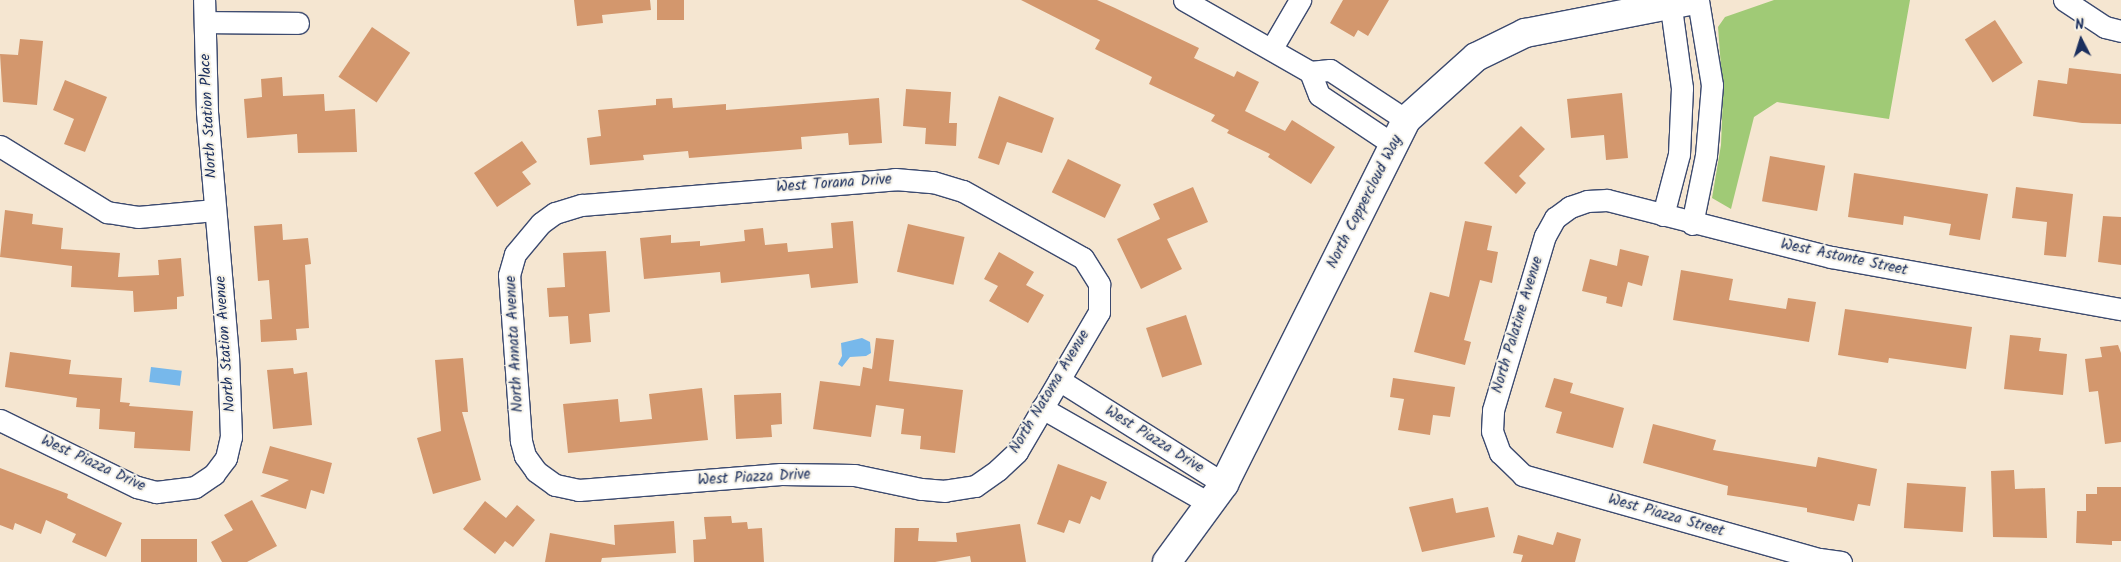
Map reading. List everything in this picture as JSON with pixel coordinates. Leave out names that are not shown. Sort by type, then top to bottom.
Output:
[{"type":"street","name":"North Station Place","points":[[204,0],[207,111],[216,210]]},
{"type":"street","points":[[1184,0],[1272,48],[1310,72],[1319,96],[1394,145]]},
{"type":"street","points":[[1272,48],[1300,0]]},
{"type":"street","points":[[1692,224],[1706,155],[1712,85],[1698,0]]},
{"type":"street","points":[[2064,0],[2105,27],[2121,31]]},
{"type":"street","points":[[1663,215],[1679,154],[1682,88],[1679,1]]},
{"type":"street","name":"North Coppercloud Way","points":[[1167,562],[1217,494],[1406,120],[1476,57],[1525,33],[1679,1]]},
{"type":"street","points":[[204,22],[298,23]]},
{"type":"street","points":[[1310,72],[1330,70],[1406,120]]},
{"type":"street","points":[[0,146],[107,212],[138,216],[216,210]]},
{"type":"street","name":"West Torana Drive","points":[[541,223],[555,213],[582,204],[895,179],[934,182],[963,191],[1082,258],[1099,284]]},
{"type":"street","name":"West Astonte Street","points":[[1570,207],[1588,201],[1607,200],[1692,224],[1831,257],[2121,309]]},
{"type":"street","name":"North Palatine Avenue","points":[[1500,453],[1492,431],[1493,410],[1545,236],[1555,218],[1570,207]]},
{"type":"street","name":"North Station Avenue","points":[[214,474],[226,458],[231,437],[216,210]]},
{"type":"street","name":"North Annata Avenue","points":[[536,471],[525,456],[521,441],[508,275],[515,254],[541,223]]},
{"type":"street","name":"North Natoma Avenue","points":[[975,486],[1017,452],[1099,312],[1099,284]]},
{"type":"street","name":"West Piazza Drive","points":[[1059,380],[1217,494]]},
{"type":"street","name":"West Piazza Drive","points":[[1042,408],[1217,494]]},
{"type":"street","name":"West Piazza Drive","points":[[0,420],[137,487],[156,492],[195,487],[214,474]]},
{"type":"street","name":"West Piazza Street","points":[[1500,453],[1523,475],[1819,559],[1841,562]]},
{"type":"street","name":"West Piazza Drive","points":[[536,471],[555,485],[579,490],[781,474],[854,475],[922,490],[945,491],[975,486]]},
{"type":"green space","points":[[1774,0],[1910,0],[1889,119],[1777,102],[1754,117],[1731,209],[1712,198],[1721,145],[1723,94],[1718,27],[1725,17]]},
{"type":"water","points":[[862,338],[870,342],[871,353],[866,356],[850,357],[842,367],[838,364],[842,356],[841,343]]},
{"type":"water","points":[[151,367],[182,371],[180,386],[149,382]]},
{"type":"building","points":[[574,0],[650,0],[651,10],[602,15],[603,23],[577,26]]},
{"type":"building","points":[[657,0],[684,0],[684,20],[657,20]]},
{"type":"building","points":[[1021,0],[1097,0],[1115,8],[1199,48],[1194,58],[1234,77],[1237,71],[1259,82],[1245,111],[1285,131],[1292,120],[1335,147],[1311,184],[1268,157],[1270,154],[1227,133],[1229,130],[1211,121],[1215,115],[1149,84],[1152,77],[1095,49],[1100,40]]},
{"type":"building","points":[[1343,0],[1389,0],[1368,36],[1358,30],[1354,37],[1330,23]]},
{"type":"building","points":[[1995,20],[2023,63],[1993,82],[1965,40]]},
{"type":"building","points":[[372,27],[410,53],[377,102],[338,77]]},
{"type":"building","points":[[20,39],[43,41],[37,105],[3,102],[0,54],[18,55]]},
{"type":"building","points":[[2069,68],[2121,74],[2121,124],[2082,123],[2033,116],[2038,80],[2067,84]]},
{"type":"building","points":[[282,77],[283,96],[324,94],[325,111],[355,109],[357,152],[298,153],[297,134],[247,138],[244,99],[262,97],[261,79]]},
{"type":"building","points":[[65,80],[107,97],[85,152],[64,144],[74,119],[53,110]]},
{"type":"building","points":[[906,89],[951,92],[949,123],[957,123],[956,146],[925,144],[926,128],[903,126]]},
{"type":"building","points":[[1622,93],[1628,158],[1606,160],[1604,135],[1571,138],[1567,99]]},
{"type":"building","points":[[999,96],[1054,118],[1042,153],[1007,142],[999,165],[978,158]]},
{"type":"building","points":[[672,98],[673,108],[726,104],[726,110],[879,98],[882,143],[849,145],[848,133],[801,137],[802,149],[689,158],[688,151],[643,155],[644,160],[590,165],[587,138],[601,136],[598,110],[656,105],[656,99]]},
{"type":"building","points":[[1521,126],[1545,149],[1519,176],[1526,183],[1516,194],[1484,163]]},
{"type":"building","points":[[522,141],[537,162],[522,172],[531,184],[497,207],[474,173]]},
{"type":"building","points":[[1770,156],[1825,166],[1817,211],[1762,201]]},
{"type":"building","points":[[1068,159],[1121,185],[1105,218],[1052,192]]},
{"type":"building","points":[[1854,173],[1988,194],[1980,240],[1949,235],[1951,224],[1904,216],[1903,225],[1848,217]]},
{"type":"building","points":[[1193,187],[1208,222],[1167,239],[1182,269],[1141,289],[1117,239],[1160,219],[1153,204]]},
{"type":"building","points":[[2016,187],[2073,194],[2066,257],[2044,255],[2047,222],[2012,218]]},
{"type":"building","points":[[5,210],[33,214],[32,224],[63,228],[61,249],[120,253],[118,277],[159,275],[158,260],[181,258],[184,296],[177,297],[177,309],[134,312],[133,291],[71,287],[72,266],[0,257]]},
{"type":"building","points":[[2103,216],[2121,217],[2121,265],[2098,262]]},
{"type":"building","points":[[853,221],[858,283],[811,288],[809,274],[721,283],[720,272],[644,279],[640,238],[671,235],[671,243],[700,241],[700,246],[745,241],[744,230],[763,228],[765,245],[787,243],[788,252],[833,248],[831,223]]},
{"type":"building","points":[[1465,221],[1492,226],[1487,250],[1498,252],[1492,283],[1480,280],[1464,340],[1471,342],[1465,365],[1414,352],[1430,292],[1449,297]]},
{"type":"building","points":[[282,224],[283,240],[308,238],[311,264],[305,265],[309,328],[296,329],[297,340],[261,342],[260,320],[272,319],[269,280],[258,281],[254,226]]},
{"type":"building","points":[[908,224],[965,237],[953,285],[897,272]]},
{"type":"building","points":[[1620,249],[1649,256],[1642,286],[1628,282],[1622,307],[1606,303],[1607,297],[1582,291],[1590,259],[1617,266]]},
{"type":"building","points":[[606,251],[610,312],[589,314],[591,342],[570,344],[568,316],[549,317],[547,288],[565,287],[563,253]]},
{"type":"building","points":[[999,252],[1034,272],[1026,285],[1044,295],[1028,323],[989,301],[998,286],[984,279]]},
{"type":"building","points":[[1681,270],[1733,279],[1729,300],[1786,309],[1788,298],[1816,302],[1809,342],[1673,320]]},
{"type":"building","points":[[1845,309],[1972,327],[1966,369],[1889,358],[1888,363],[1838,355]]},
{"type":"building","points":[[1186,315],[1202,364],[1162,377],[1146,328]]},
{"type":"building","points":[[2010,335],[2041,338],[2039,351],[2067,354],[2063,395],[2004,389]]},
{"type":"building","points":[[876,338],[894,340],[889,381],[963,390],[955,453],[920,449],[921,436],[901,434],[904,409],[876,405],[871,437],[813,429],[820,381],[860,386],[863,367],[872,369]]},
{"type":"building","points":[[2118,345],[2121,353],[2121,442],[2105,444],[2098,391],[2089,392],[2085,359],[2102,357],[2100,347]]},
{"type":"building","points":[[10,352],[71,360],[69,374],[122,378],[120,402],[130,403],[129,406],[193,411],[190,451],[134,448],[135,432],[99,429],[100,409],[76,407],[77,398],[5,387]]},
{"type":"building","points":[[463,358],[468,412],[462,412],[481,480],[433,494],[417,438],[441,431],[435,360]]},
{"type":"building","points":[[293,368],[294,374],[307,372],[312,425],[273,429],[267,370]]},
{"type":"building","points":[[1393,378],[1455,387],[1450,417],[1433,415],[1430,435],[1398,430],[1404,399],[1390,397]]},
{"type":"building","points":[[1554,378],[1573,383],[1570,393],[1624,408],[1613,448],[1556,433],[1562,412],[1545,407]]},
{"type":"building","points":[[702,388],[708,440],[568,453],[563,404],[618,399],[620,422],[652,419],[649,394]]},
{"type":"building","points":[[781,393],[782,424],[771,425],[772,437],[736,439],[734,395]]},
{"type":"building","points":[[1653,424],[1716,440],[1713,450],[1816,467],[1818,457],[1877,469],[1870,506],[1858,504],[1854,521],[1807,512],[1807,508],[1727,495],[1728,486],[1643,463]]},
{"type":"building","points":[[270,446],[332,463],[324,494],[311,490],[306,509],[260,496],[289,480],[262,473]]},
{"type":"building","points":[[1058,464],[1107,482],[1100,500],[1091,496],[1080,524],[1069,520],[1064,533],[1037,524]]},
{"type":"building","points":[[0,468],[68,494],[67,498],[122,523],[106,557],[72,542],[76,534],[46,520],[41,534],[15,523],[13,530],[0,525]]},
{"type":"building","points":[[2014,470],[2015,489],[2045,488],[2047,538],[1993,537],[1991,471]]},
{"type":"building","points":[[1907,483],[1966,487],[1963,532],[1904,528]]},
{"type":"building","points":[[2097,487],[2121,487],[2121,541],[2112,541],[2112,545],[2076,543],[2077,511],[2086,511],[2086,494],[2097,494]]},
{"type":"building","points":[[1453,498],[1456,513],[1488,507],[1495,537],[1422,552],[1409,507]]},
{"type":"building","points":[[252,500],[277,546],[247,562],[222,562],[211,542],[233,530],[224,515]]},
{"type":"building","points":[[485,501],[506,518],[517,505],[535,520],[513,547],[505,541],[495,554],[463,529]]},
{"type":"building","points":[[731,516],[732,523],[747,522],[748,529],[762,528],[764,562],[694,562],[693,540],[706,539],[704,517]]},
{"type":"building","points":[[674,521],[676,553],[602,558],[601,562],[545,562],[550,533],[615,545],[614,525]]},
{"type":"building","points":[[1020,524],[1026,562],[971,562],[970,556],[935,562],[894,562],[895,528],[919,528],[918,541],[957,542],[956,533]]},
{"type":"building","points":[[1557,532],[1581,539],[1575,562],[1521,562],[1523,555],[1513,553],[1518,535],[1553,545]]},
{"type":"building","points":[[141,539],[197,539],[197,562],[141,562]]}]
